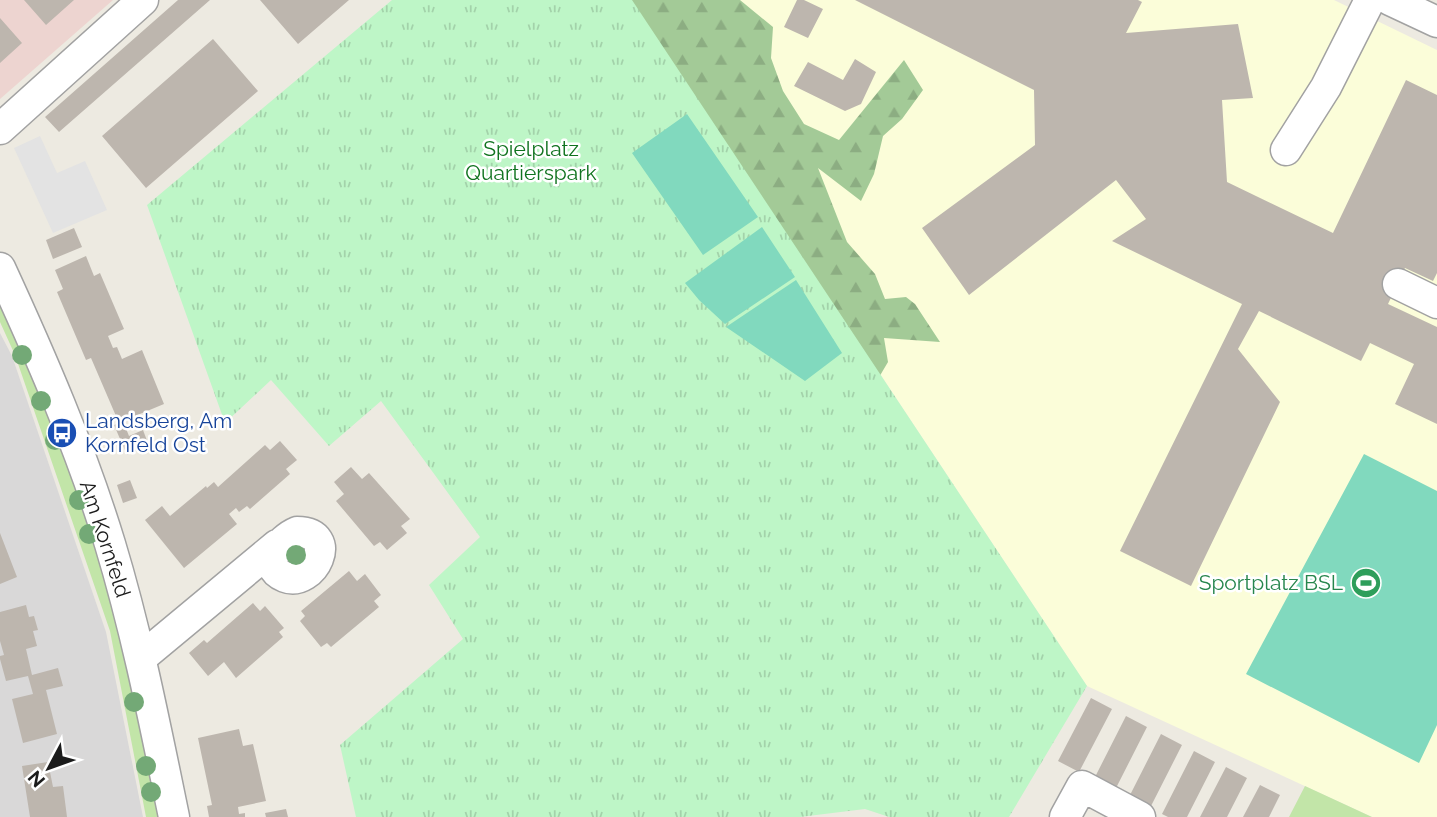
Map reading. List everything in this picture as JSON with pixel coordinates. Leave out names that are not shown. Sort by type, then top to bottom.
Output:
[{"type":"street","points":[[0,129],[143,0]]},
{"type":"street","points":[[1286,150],[1326,87],[1370,0]]},
{"type":"street","points":[[1390,0],[1437,22]]},
{"type":"street","name":"Am Kornfeld","points":[[0,268],[27,326],[69,431],[109,542],[141,658],[174,817]]},
{"type":"street","points":[[1398,284],[1437,303]]},
{"type":"street","points":[[141,658],[277,545]]},
{"type":"street","points":[[1065,817],[1082,786],[1140,817]]},
{"type":"shaded area","points":[[0,0],[113,0],[0,99]]},
{"type":"shaded area","points":[[632,0],[1334,0],[1437,50],[1437,817],[1372,817],[1087,686]]},
{"type":"shaded area","points":[[40,136],[57,173],[85,161],[107,210],[53,233],[14,148]]},
{"type":"shaded area","points":[[0,333],[12,356],[106,632],[143,817],[0,817]]},
{"type":"green space","name":"Spielplatz Quartierspark","points":[[392,0],[632,0],[1087,686],[1009,817],[889,817],[865,809],[800,817],[356,817],[340,745],[463,639],[429,585],[480,537],[381,401],[329,446],[271,380],[225,423],[147,205]]},
{"type":"green space","points":[[603,0],[740,0],[773,27],[771,58],[783,91],[804,124],[839,140],[904,60],[923,90],[902,119],[883,136],[874,174],[861,201],[818,168],[847,242],[875,274],[885,299],[906,297],[915,304],[940,342],[884,338],[888,362],[875,384]]},
{"type":"green space","points":[[687,114],[758,217],[703,255],[632,153]]},
{"type":"green space","points":[[762,227],[795,277],[725,324],[685,283]]},
{"type":"green space","points":[[796,280],[842,353],[805,381],[726,327]]},
{"type":"green space","points":[[0,299],[19,337],[100,545],[162,817],[146,817],[110,631],[15,355],[0,322]]},
{"type":"green space","name":"Sportplatz BSL","points":[[1364,454],[1437,491],[1437,725],[1419,763],[1246,674]]},
{"type":"green space","points":[[1305,786],[1372,817],[1289,817]]},
{"type":"building","points":[[24,0],[74,0],[46,25]]},
{"type":"building","points":[[178,0],[210,0],[59,132],[45,117]]},
{"type":"building","points":[[260,0],[349,0],[298,44]]},
{"type":"building","points":[[797,0],[804,0],[823,9],[808,38],[784,27]]},
{"type":"building","points":[[855,0],[1138,0],[1142,2],[1126,33],[1238,24],[1253,98],[1222,100],[1227,182],[1333,233],[1406,80],[1437,95],[1437,273],[1433,281],[1405,268],[1388,304],[1437,327],[1437,424],[1395,404],[1414,364],[1370,343],[1361,361],[1259,311],[1238,349],[1280,402],[1191,586],[1120,551],[1242,304],[1112,241],[1146,219],[1116,180],[969,295],[922,228],[1035,145],[1034,90]]},
{"type":"building","points":[[0,18],[22,43],[0,63]]},
{"type":"building","points":[[213,39],[258,91],[146,188],[102,136]]},
{"type":"building","points":[[855,59],[876,72],[861,104],[845,111],[794,86],[808,62],[843,80]]},
{"type":"building","points":[[74,228],[82,247],[53,259],[46,240]]},
{"type":"building","points":[[86,256],[94,276],[100,273],[124,329],[108,336],[113,348],[117,347],[122,359],[142,350],[164,404],[123,421],[129,436],[143,430],[149,446],[127,455],[114,425],[119,423],[91,358],[86,360],[57,292],[63,289],[55,270]]},
{"type":"building","points":[[280,441],[297,460],[286,469],[290,474],[250,509],[247,506],[239,512],[236,508],[229,514],[237,524],[184,568],[145,520],[162,506],[170,516],[206,486],[207,488],[214,482],[218,487],[265,445],[270,450]]},
{"type":"building","points":[[351,467],[362,479],[369,473],[410,519],[401,526],[407,533],[387,550],[380,542],[374,546],[336,501],[344,494],[334,482]]},
{"type":"building","points":[[130,480],[137,498],[123,503],[117,485]]},
{"type":"building","points":[[0,533],[17,577],[0,584]]},
{"type":"building","points":[[349,571],[357,581],[365,574],[381,595],[374,601],[379,607],[331,647],[327,643],[321,647],[300,621],[305,616],[301,611]]},
{"type":"building","points":[[253,603],[260,611],[265,606],[284,628],[279,632],[283,637],[236,678],[224,662],[208,676],[189,653],[204,640],[207,643]]},
{"type":"building","points":[[26,605],[29,617],[34,616],[38,630],[33,631],[37,646],[26,649],[32,675],[58,668],[63,686],[46,690],[57,734],[23,743],[12,699],[33,694],[28,676],[6,681],[0,659],[0,656],[4,655],[0,641],[0,612]]},
{"type":"building","points":[[1091,698],[1112,709],[1079,772],[1058,761]]},
{"type":"building","points":[[1126,716],[1147,727],[1115,790],[1094,779]]},
{"type":"building","points":[[239,729],[243,746],[253,744],[266,801],[238,807],[239,814],[245,813],[245,817],[209,817],[207,806],[212,805],[198,738]]},
{"type":"building","points":[[1161,734],[1182,745],[1150,808],[1129,797]]},
{"type":"building","points":[[1194,751],[1215,762],[1187,817],[1168,817],[1162,814]]},
{"type":"building","points":[[48,762],[53,787],[63,786],[67,817],[30,817],[22,766]]},
{"type":"building","points":[[1226,767],[1247,778],[1227,817],[1200,817]]},
{"type":"building","points":[[1260,785],[1280,795],[1269,817],[1243,817]]},
{"type":"building","points":[[286,809],[288,817],[266,817],[265,813]]},
{"type":"place","name":"Landsberg, Am Kornfeld Ost","points":[[62,433]]},
{"type":"place","name":"Sportplatz BSL","points":[[1366,583]]}]
